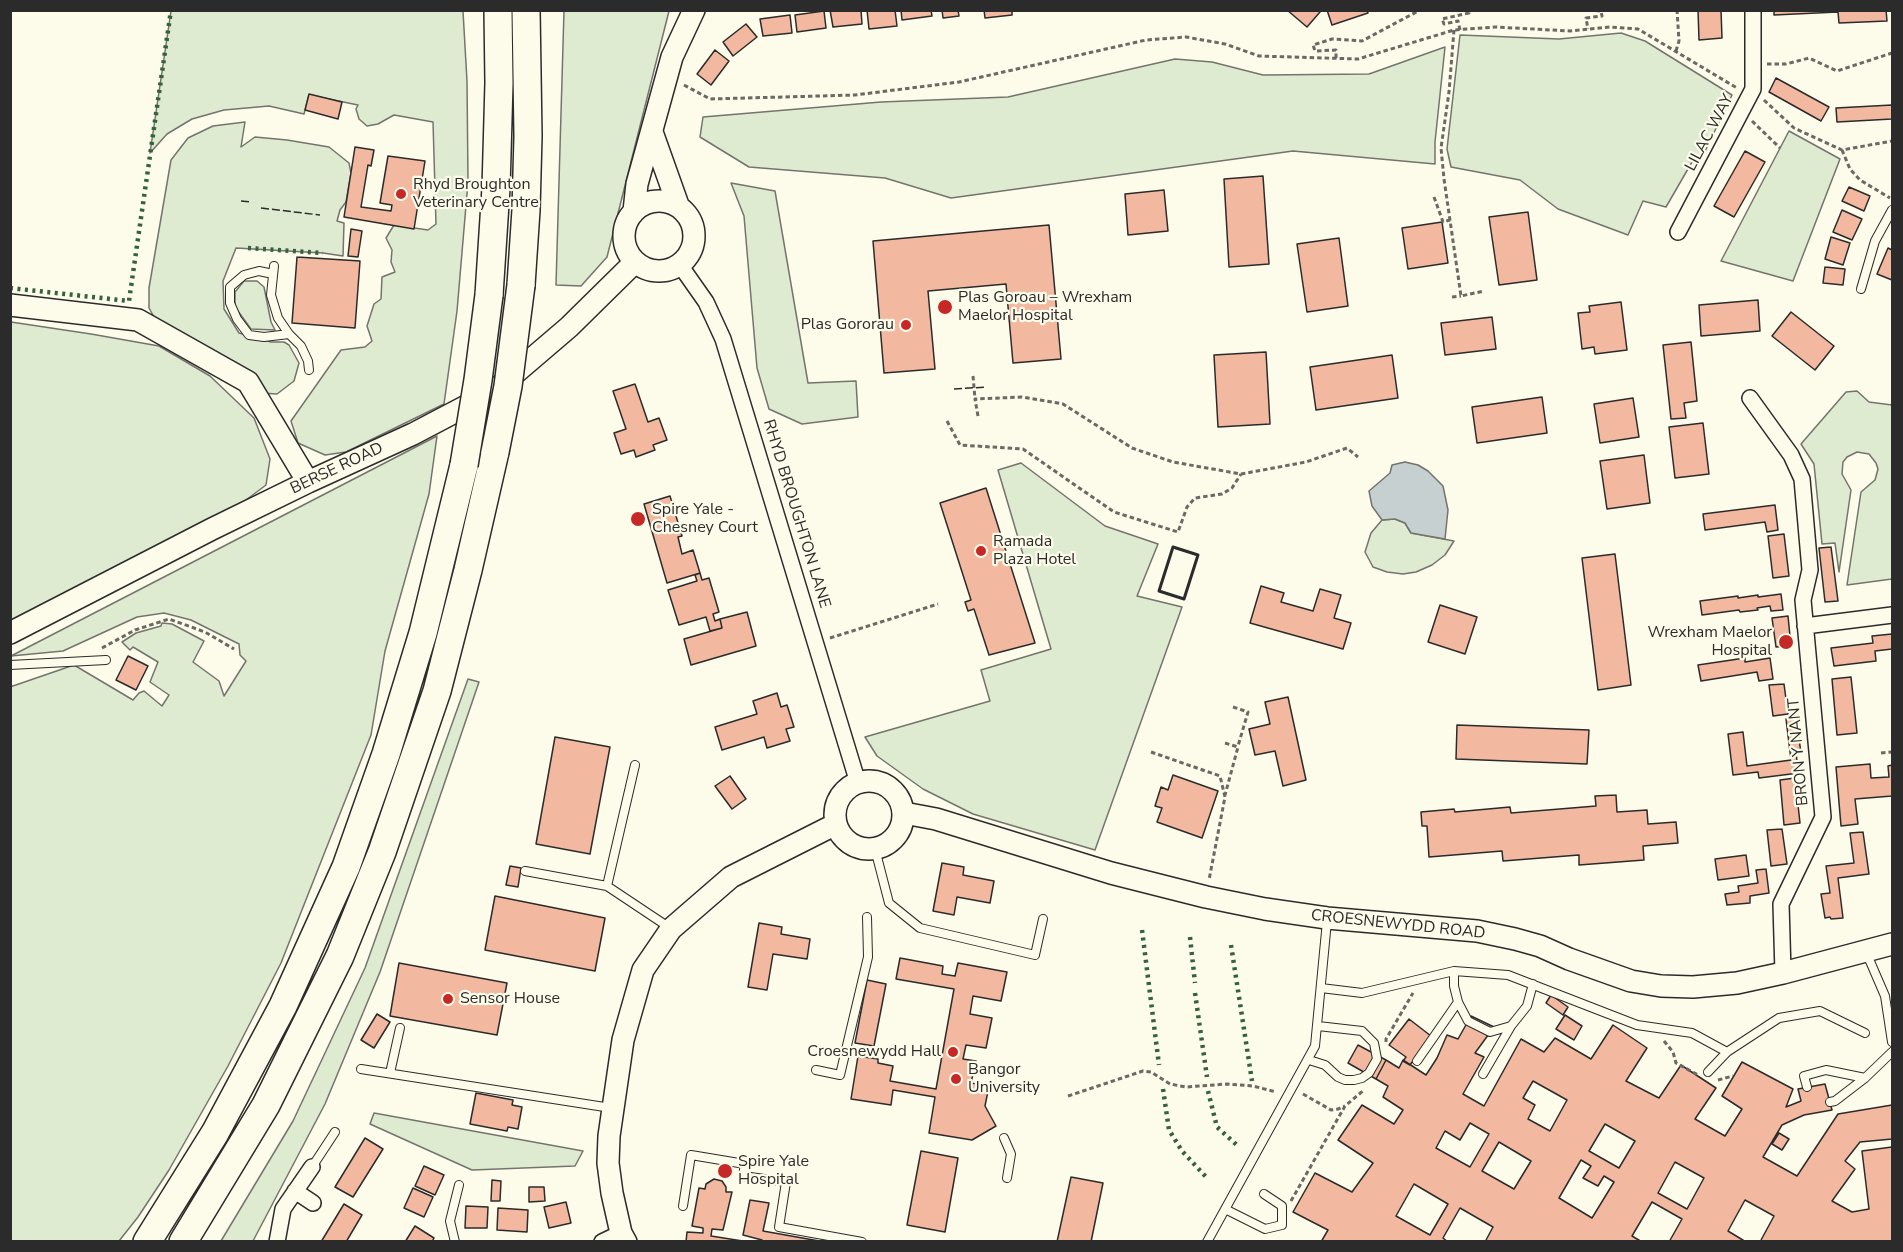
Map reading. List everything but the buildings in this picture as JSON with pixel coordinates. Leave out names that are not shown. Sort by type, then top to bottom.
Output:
[{"type":"highway","points":[[481,10],[500,83]]},
{"type":"highway","points":[[147,1242],[215,1133],[277,1016],[346,867],[386,754],[423,633],[464,465],[489,295],[500,83],[498,10]]},
{"type":"highway","points":[[183,1242],[266,1105],[340,956],[382,852],[437,691],[468,570],[508,386],[521,285],[526,210],[528,136],[526,10]]},
{"type":"highway","points":[[528,136],[542,10]]},
{"type":"street","points":[[634,211],[637,184],[666,76],[672,57],[694,10]]},
{"type":"street","name":"LILAC WAY","points":[[1678,232],[1752,93],[1753,10]]},
{"type":"street","points":[[652,132],[678,205]]},
{"type":"street","points":[[655,200],[678,205],[687,213],[693,223],[694,246],[680,265],[657,272],[645,269],[628,254],[624,243],[624,231],[627,220],[634,211],[655,200]]},
{"type":"street","name":"BERSE ROAD","points":[[10,633],[308,482],[413,434],[493,392],[569,327],[635,262]]},
{"type":"street","name":"RHYD BROUGHTON LANE","points":[[680,265],[706,302],[723,339],[858,783]]},
{"type":"street","points":[[10,305],[138,321],[248,382],[308,482]]},
{"type":"street","name":"BRON Y NANT","points":[[1749,398],[1791,455],[1802,479],[1810,570],[1803,600],[1823,817],[1781,904],[1784,973]]},
{"type":"street","points":[[1805,626],[1893,615]]},
{"type":"street","points":[[879,782],[889,787],[902,803],[904,813],[899,832],[885,846],[865,849],[847,841],[836,824],[837,804],[842,794],[858,783],[879,782]]},
{"type":"street","name":"CROESNEWYDD ROAD","points":[[904,813],[936,819],[1111,873],[1206,897],[1327,918],[1477,931],[1540,946],[1631,981],[1661,986],[1693,987],[1737,982],[1784,973],[1893,944]]},
{"type":"street","points":[[617,1239],[608,1163],[612,1108],[623,1040],[643,970],[671,929],[731,877],[836,824]]},
{"type":"street","points":[[277,1242],[283,1209],[312,1167]]},
{"type":"street","points":[[295,1191],[313,1203]]},
{"type":"lane","points":[[1861,289],[1875,241],[1893,210]]},
{"type":"lane","points":[[289,334],[264,337],[249,335],[237,319],[230,303],[231,287],[244,275],[273,270],[271,294],[278,318],[301,346],[309,361],[309,370]]},
{"type":"lane","points":[[10,665],[106,660]]},
{"type":"lane","points":[[607,886],[635,765]]},
{"type":"lane","points":[[875,849],[889,903],[920,928],[1035,955],[1042,919]]},
{"type":"lane","points":[[525,871],[607,886],[671,929]]},
{"type":"lane","points":[[816,1070],[840,1075],[868,957],[867,917]]},
{"type":"lane","points":[[1207,1242],[1316,1046],[1327,918]]},
{"type":"lane","points":[[1866,952],[1885,996],[1893,1042]]},
{"type":"lane","points":[[1321,988],[1362,993],[1455,971],[1508,975],[1637,1025],[1692,1032],[1727,1052]]},
{"type":"lane","points":[[1455,971],[1454,986],[1458,1002],[1468,1021],[1490,1032],[1512,1026]]},
{"type":"lane","points":[[1483,1074],[1527,1006],[1533,984]]},
{"type":"lane","points":[[1417,1061],[1458,1002]]},
{"type":"lane","points":[[1705,1074],[1727,1052],[1779,1018],[1820,1011],[1865,1033]]},
{"type":"lane","points":[[1309,1060],[1325,1065],[1338,1077],[1354,1080],[1369,1073],[1377,1059],[1374,1042],[1362,1031],[1318,1026]]},
{"type":"lane","points":[[390,1073],[400,1028]]},
{"type":"lane","points":[[1830,1102],[1835,1101],[1865,1078],[1893,1052]]},
{"type":"lane","points":[[361,1069],[612,1108]]},
{"type":"lane","points":[[1807,1087],[1804,1076],[1826,1070],[1865,1078]]},
{"type":"lane","points":[[312,1167],[335,1132]]},
{"type":"lane","points":[[1004,1138],[1011,1155],[1007,1178]]},
{"type":"lane","points":[[683,1206],[691,1155],[745,1164],[743,1176],[786,1182],[779,1227],[863,1240],[862,1242]]},
{"type":"lane","points":[[455,1242],[450,1221],[459,1185]]},
{"type":"lane","points":[[1225,1209],[1265,1229],[1282,1225],[1282,1206],[1264,1194]]},
{"type":"path","points":[[1336,58],[1336,50],[1315,51],[1313,45],[1332,39],[1362,42],[1420,10]]},
{"type":"path","points":[[1460,30],[1458,21],[1444,24],[1442,19],[1469,13],[1469,10]]},
{"type":"path","points":[[1587,10],[1601,11],[1602,16],[1586,18],[1588,29]]},
{"type":"path","points":[[1676,51],[1679,41],[1677,10]]},
{"type":"path","points":[[666,76],[710,99],[855,95],[959,82],[1146,40],[1186,37],[1225,45],[1258,56],[1358,58],[1454,30],[1495,27],[1570,31],[1610,27],[1638,29],[1752,93],[1794,128],[1842,150],[1893,141]]},
{"type":"path","points":[[1454,30],[1449,92],[1440,148],[1461,296]]},
{"type":"path","points":[[1753,64],[1786,64],[1809,58],[1837,71],[1893,53]]},
{"type":"path","points":[[1742,111],[1780,148]]},
{"type":"path","points":[[1842,150],[1850,169],[1860,180],[1893,199]]},
{"type":"path","points":[[1434,197],[1443,222],[1450,220]]},
{"type":"path","points":[[1452,297],[1484,291]]},
{"type":"path","points":[[973,376],[978,416]]},
{"type":"path","points":[[975,399],[1022,397],[1063,404],[1132,447],[1173,462],[1241,474],[1306,462],[1347,448],[1358,457]]},
{"type":"path","points":[[947,421],[960,445],[1023,449],[1114,512],[1178,532],[1187,507],[1195,498],[1222,494],[1232,488],[1241,474]]},
{"type":"path","points":[[817,642],[938,604]]},
{"type":"path","points":[[77,662],[135,630],[169,619],[206,632],[234,649]]},
{"type":"path","points":[[1206,897],[1225,796],[1248,712],[1233,707]]},
{"type":"path","points":[[1225,743],[1238,747]]},
{"type":"path","points":[[1151,752],[1220,777],[1225,796]]},
{"type":"path","points":[[1881,753],[1893,752]]},
{"type":"path","points":[[1386,1048],[1386,1039],[1417,987]]},
{"type":"path","points":[[1637,1025],[1665,1042],[1673,1052],[1676,1062],[1705,1074]]},
{"type":"path","points":[[1068,1096],[1143,1071],[1151,1072],[1170,1084],[1178,1086],[1227,1084],[1254,1086],[1288,1097],[1296,1102],[1301,1093],[1331,1110],[1338,1110],[1345,1106],[1365,1089]]},
{"type":"path","points":[[1710,1082],[1733,1076]]},
{"type":"path","points":[[1282,1206],[1289,1203],[1345,1106]]},
{"type":"green space","points":[[171,11],[463,11],[467,81],[468,182],[457,311],[444,404],[346,452],[325,455],[298,443],[291,421],[341,350],[365,347],[372,341],[367,326],[374,304],[381,299],[382,277],[395,272],[391,262],[392,250],[386,238],[394,225],[428,230],[436,224],[433,122],[394,115],[378,124],[367,126],[359,119],[356,109],[358,105],[309,95],[304,114],[269,106],[224,110],[192,119],[167,134],[150,153]]},
{"type":"green space","points":[[564,11],[669,11],[607,257],[581,286],[556,285]]},
{"type":"green space","points":[[1621,33],[1645,41],[1732,95],[1699,164],[1692,162],[1666,207],[1643,201],[1628,235],[1558,209],[1520,180],[1451,167],[1447,149],[1460,35],[1559,39]]},
{"type":"green space","points":[[1445,47],[1435,142],[1435,164],[1293,151],[951,198],[885,178],[749,167],[700,137],[703,117],[881,102],[1008,97],[1175,59],[1212,62],[1263,75],[1369,74]]},
{"type":"green space","points":[[245,122],[241,147],[255,137],[329,147],[349,163],[351,173],[346,202],[340,210],[337,221],[344,223],[343,256],[236,248],[223,281],[224,309],[239,333],[271,342],[284,342],[289,345],[299,363],[294,381],[277,394],[259,393],[242,371],[213,350],[169,328],[154,317],[149,308],[149,288],[171,160],[188,138],[213,126]]},
{"type":"green space","points":[[1789,131],[1840,159],[1793,281],[1721,261]]},
{"type":"green space","points":[[731,183],[775,191],[808,383],[856,381],[858,417],[802,424],[769,409],[757,368],[744,216]]},
{"type":"green space","points":[[244,281],[257,281],[264,287],[271,322],[275,330],[251,329],[235,307],[235,292]]},
{"type":"green space","points":[[11,322],[159,346],[210,376],[254,418],[270,459],[266,485],[238,506],[11,625]]},
{"type":"green space","points":[[1857,391],[1869,402],[1892,405],[1892,579],[1847,585],[1861,492],[1875,480],[1878,469],[1869,454],[1857,452],[1843,462],[1842,474],[1851,490],[1839,572],[1835,543],[1822,544],[1814,464],[1801,444],[1846,392]]},
{"type":"green space","points":[[437,436],[429,494],[385,651],[371,735],[281,963],[228,1066],[169,1170],[119,1241],[11,1241],[10,687],[74,665],[133,700],[144,691],[162,706],[169,695],[150,682],[158,662],[133,647],[130,650],[122,642],[136,633],[161,626],[162,623],[172,624],[204,641],[193,662],[219,681],[224,696],[246,661],[240,655],[239,644],[191,620],[164,613],[137,617],[63,651],[11,656]]},
{"type":"green space","points":[[1021,463],[1105,526],[1158,544],[1137,596],[1182,607],[1095,850],[973,814],[923,789],[877,756],[865,737],[990,701],[981,670],[1051,649],[998,470]]},
{"type":"green space","points":[[1395,519],[1405,523],[1411,533],[1454,541],[1445,555],[1432,565],[1416,572],[1403,574],[1373,567],[1365,552],[1371,533],[1382,520]]},
{"type":"green space","points":[[468,679],[479,682],[380,972],[325,1104],[253,1241],[221,1241],[293,1121],[365,968]]},
{"type":"green space","points":[[374,1113],[583,1151],[575,1166],[472,1170],[370,1124]]},
{"type":"shaded area","points":[[1405,462],[1418,465],[1428,471],[1443,486],[1448,510],[1445,539],[1411,533],[1405,523],[1395,519],[1382,520],[1372,506],[1369,491],[1390,473],[1392,465]]},
{"type":"hedge","points":[[10,288],[129,301],[171,10]]},
{"type":"hedge","points":[[248,248],[323,253]]},
{"type":"hedge","points":[[1142,930],[1159,1065]]},
{"type":"hedge","points":[[1190,937],[1195,983]]},
{"type":"hedge","points":[[1231,945],[1252,1081]]},
{"type":"hedge","points":[[1195,993],[1207,1077]]},
{"type":"hedge","points":[[1163,1089],[1169,1130],[1182,1151],[1208,1179]]},
{"type":"hedge","points":[[1208,1091],[1217,1127],[1239,1147]]},
{"type":"fence","points":[[241,201],[252,202]]},
{"type":"fence","points":[[261,208],[320,215]]},
{"type":"fence","points":[[954,389],[986,387]]},
{"type":"wall","points":[[1173,547],[1198,555],[1184,599],[1159,591],[1173,547]]},
{"type":"place","name":"Rhyd Broughton Veterinary Centre","points":[[401,194]]},
{"type":"place","name":"Plas Goroau – Wrexham Maelor Hospital","points":[[945,307]]},
{"type":"place","name":"Plas Gororau","points":[[906,325]]},
{"type":"place","name":"Spire Yale - Chesney Court","points":[[638,519]]},
{"type":"place","name":"Ramada Plaza Hotel","points":[[981,551]]},
{"type":"place","name":"Wrexham Maelor Hospital","points":[[1786,642]]},
{"type":"place","name":"Sensor House","points":[[448,999]]},
{"type":"place","name":"Croesnewydd Hall","points":[[953,1052]]},
{"type":"place","name":"Bangor University","points":[[956,1079]]},
{"type":"place","name":"Spire Yale Hospital","points":[[725,1171]]}]
